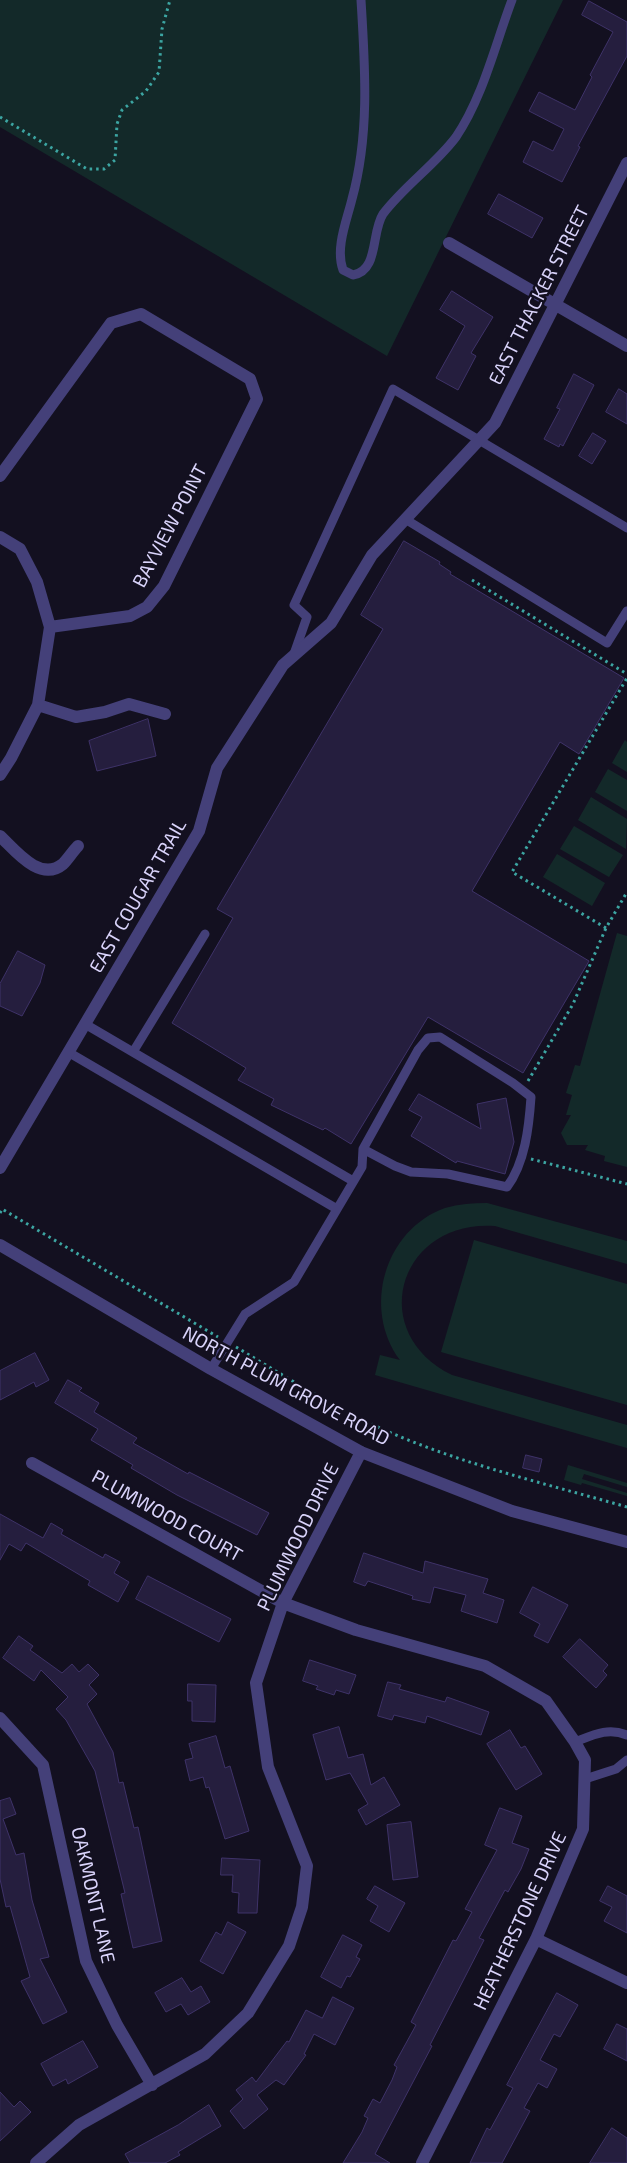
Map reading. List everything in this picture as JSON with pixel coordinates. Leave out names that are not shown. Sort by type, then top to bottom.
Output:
[{"type":"street","name":"EAST THACKER STREET","points":[[478,440],[495,423],[627,163]]},
{"type":"street","points":[[449,243],[627,346]]},
{"type":"street","name":"BAYVIEW POINT","points":[[0,476],[111,324],[141,314],[250,379],[257,399],[164,586],[147,607],[130,616],[50,627]]},
{"type":"street","name":"EAST COUGAR TRAIL","points":[[0,1168],[199,831],[217,768],[283,665],[331,623],[372,555],[478,440]]},
{"type":"street","points":[[0,537],[20,549],[37,582],[50,627],[38,705],[11,758],[0,775]]},
{"type":"street","points":[[38,705],[76,717],[105,712],[129,704],[165,714]]},
{"type":"street","points":[[0,836],[35,868],[48,870],[62,865],[78,846]]},
{"type":"street","name":"NORTH PLUM GROVE ROAD","points":[[0,1245],[211,1369],[361,1452],[512,1511],[627,1542]]},
{"type":"street","name":"PLUMWOOD DRIVE","points":[[36,2163],[79,2125],[205,2054],[248,2014],[289,1946],[302,1907],[307,1866],[268,1767],[256,1683],[283,1603],[361,1452]]},
{"type":"street","name":"PLUMWOOD COURT","points":[[32,1463],[283,1603]]},
{"type":"street","name":"HEATHERSTONE DRIVE","points":[[283,1603],[356,1630],[485,1666],[546,1701],[575,1742],[585,1760],[583,1828],[536,1939],[422,2163]]},
{"type":"street","name":"OAKMONT LANE","points":[[0,1718],[43,1765],[86,1961],[117,2025],[152,2085]]},
{"type":"street","points":[[536,1939],[627,1983]]},
{"type":"lane","points":[[361,0],[365,77],[363,144],[359,172],[344,228],[341,260],[343,270],[353,275],[361,272],[368,265],[383,215],[448,146],[460,130],[482,82],[512,0]]},
{"type":"lane","points":[[293,656],[306,617],[294,605],[393,389],[627,528]]},
{"type":"lane","points":[[404,519],[607,643],[627,611]]},
{"type":"lane","points":[[133,1052],[205,934]]},
{"type":"lane","points":[[85,1024],[353,1181]]},
{"type":"lane","points":[[211,1369],[244,1314],[294,1282],[362,1166],[363,1149],[418,1050],[428,1038],[440,1037],[531,1097],[517,1173],[507,1186],[448,1174],[411,1172],[395,1166],[363,1149]]},
{"type":"lane","points":[[68,1052],[337,1209]]},
{"type":"lane","points":[[575,1742],[603,1732],[618,1731],[627,1735]]},
{"type":"lane","points":[[585,1779],[616,1769],[627,1760]]},
{"type":"path","points":[[0,117],[87,169],[104,170],[115,160],[117,124],[122,110],[146,91],[159,72],[162,29],[170,0]]},
{"type":"path","points":[[472,580],[627,674]]},
{"type":"path","points":[[606,928],[512,872],[626,681]]},
{"type":"path","points":[[523,1090],[573,1004],[606,928],[627,892]]},
{"type":"path","points":[[521,1155],[542,1163],[627,1184]]},
{"type":"path","points":[[0,1213],[2,1209],[344,1410],[413,1442],[450,1456],[627,1507]]},
{"type":"green space","points":[[0,0],[563,0],[387,356],[0,127]]},
{"type":"green space","points":[[625,740],[627,742],[627,772],[612,763]]},
{"type":"green space","points":[[608,769],[627,780],[627,811],[595,792]]},
{"type":"green space","points":[[591,797],[627,819],[626,849],[578,820]]},
{"type":"green space","points":[[574,826],[623,855],[609,877],[560,849]]},
{"type":"green space","points":[[557,854],[605,883],[592,906],[543,877]]},
{"type":"green space","points":[[617,933],[627,936],[627,1167],[604,1161],[605,1156],[585,1150],[588,1145],[567,1145],[561,1133],[571,1115],[566,1115],[572,1095],[566,1093],[575,1065],[580,1066]]},
{"type":"green space","points":[[487,1203],[627,1241],[627,1264],[495,1226],[462,1229],[436,1240],[416,1259],[405,1282],[402,1307],[409,1333],[425,1356],[452,1375],[627,1425],[627,1448],[375,1375],[380,1355],[400,1360],[389,1340],[382,1318],[381,1295],[385,1273],[394,1252],[407,1234],[424,1219],[445,1208]]},
{"type":"green space","points":[[474,1240],[627,1284],[627,1405],[441,1352]]},
{"type":"green space","points":[[568,1465],[627,1483],[627,1487],[584,1474],[582,1479],[627,1493],[627,1496],[582,1483],[581,1485],[564,1480]]},
{"type":"building","points":[[589,1],[627,22],[627,56],[578,146],[580,147],[562,182],[523,162],[533,141],[553,151],[564,129],[529,111],[539,92],[575,110],[592,77],[590,75],[613,32],[582,15]]},
{"type":"building","points":[[499,194],[543,218],[532,238],[488,214]]},
{"type":"building","points":[[452,291],[493,317],[471,353],[476,356],[458,390],[436,378],[465,326],[440,310]]},
{"type":"building","points":[[574,374],[594,385],[563,446],[560,444],[559,447],[544,439],[560,409],[557,408]]},
{"type":"building","points":[[619,389],[627,394],[627,424],[606,412]]},
{"type":"building","points":[[593,433],[606,441],[592,464],[579,456]]},
{"type":"building","points":[[404,541],[440,562],[439,564],[451,572],[450,574],[624,678],[579,754],[560,742],[472,891],[589,961],[523,1073],[428,1017],[351,1144],[325,1128],[323,1130],[271,1105],[274,1099],[238,1080],[246,1068],[172,1023],[233,918],[217,909],[383,629],[361,615]]},
{"type":"building","points":[[148,719],[156,756],[97,771],[89,741]]},
{"type":"building","points":[[18,951],[45,965],[40,983],[22,1016],[0,1006],[0,984]]},
{"type":"building","points":[[419,1094],[481,1129],[477,1104],[506,1098],[514,1142],[505,1174],[457,1161],[456,1163],[411,1136],[422,1117],[409,1110]]},
{"type":"building","points":[[35,1353],[49,1380],[36,1387],[34,1382],[0,1400],[0,1371]]},
{"type":"building","points":[[68,1380],[82,1388],[79,1391],[99,1403],[94,1412],[137,1438],[133,1443],[188,1474],[189,1472],[269,1513],[257,1535],[177,1495],[131,1468],[133,1465],[91,1440],[98,1429],[55,1403]]},
{"type":"building","points":[[526,1455],[542,1459],[539,1472],[523,1468]]},
{"type":"building","points":[[0,1514],[43,1538],[51,1523],[63,1530],[61,1534],[103,1558],[105,1554],[120,1562],[114,1573],[129,1582],[118,1602],[88,1585],[90,1581],[26,1543],[21,1551],[9,1544],[0,1560]]},
{"type":"building","points":[[364,1553],[423,1573],[425,1561],[488,1579],[483,1593],[504,1600],[497,1623],[461,1611],[466,1595],[434,1587],[430,1603],[412,1599],[413,1596],[368,1581],[365,1586],[354,1582]]},
{"type":"building","points":[[148,1576],[231,1619],[219,1642],[136,1599]]},
{"type":"building","points":[[533,1587],[568,1605],[548,1643],[534,1636],[540,1624],[520,1613]]},
{"type":"building","points":[[19,1636],[33,1646],[30,1650],[62,1673],[72,1664],[79,1672],[88,1664],[99,1675],[89,1685],[97,1694],[87,1704],[113,1752],[119,1783],[123,1782],[134,1828],[138,1827],[162,1941],[133,1948],[121,1894],[125,1893],[95,1771],[66,1720],[56,1709],[68,1697],[41,1670],[34,1681],[3,1658]]},
{"type":"building","points":[[580,1639],[608,1665],[603,1671],[607,1675],[596,1688],[563,1657]]},
{"type":"building","points":[[310,1660],[356,1675],[349,1694],[336,1690],[334,1695],[316,1689],[318,1686],[303,1681]]},
{"type":"building","points":[[388,1682],[401,1685],[399,1689],[445,1702],[447,1697],[489,1712],[481,1735],[427,1716],[425,1723],[394,1715],[392,1720],[378,1716]]},
{"type":"building","points":[[188,1684],[216,1685],[215,1722],[192,1721],[192,1701],[188,1701]]},
{"type":"building","points":[[339,1727],[348,1758],[363,1754],[371,1785],[384,1777],[400,1805],[366,1825],[358,1810],[368,1804],[350,1773],[326,1780],[313,1735]]},
{"type":"building","points":[[510,1730],[521,1748],[525,1746],[542,1774],[516,1790],[487,1744]]},
{"type":"building","points":[[216,1736],[225,1768],[230,1766],[249,1831],[225,1839],[209,1787],[206,1788],[203,1777],[190,1781],[185,1760],[193,1758],[189,1744]]},
{"type":"building","points":[[10,1798],[16,1814],[3,1819],[16,1855],[24,1853],[32,1900],[49,1957],[40,1959],[67,2012],[43,2024],[21,1981],[30,1977],[10,1906],[6,1907],[0,1879],[0,1801]]},
{"type":"building","points":[[500,1808],[522,1816],[512,1843],[529,1849],[521,1869],[508,1892],[505,1890],[479,1938],[484,1940],[430,2045],[432,2046],[375,2154],[390,2163],[343,2163],[362,2132],[368,2118],[364,2116],[373,2099],[380,2103],[392,2080],[397,2067],[394,2065],[416,2025],[411,2022],[453,1940],[456,1941],[472,1912],[465,1909],[497,1850],[485,1845]]},
{"type":"building","points":[[411,1822],[418,1877],[393,1880],[387,1825]]},
{"type":"building","points":[[222,1858],[260,1860],[257,1913],[238,1913],[239,1893],[232,1892],[233,1875],[221,1875]]},
{"type":"building","points":[[375,1886],[405,1903],[389,1932],[370,1921],[378,1906],[367,1899]]},
{"type":"building","points":[[608,1886],[627,1896],[627,1933],[604,1921],[612,1907],[600,1901]]},
{"type":"building","points":[[228,1922],[246,1932],[223,1974],[200,1961],[216,1932],[221,1935]]},
{"type":"building","points":[[343,1935],[362,1945],[356,1957],[360,1959],[350,1977],[347,1976],[341,1988],[321,1977]]},
{"type":"building","points":[[182,1978],[191,1992],[201,1986],[210,2002],[188,2015],[181,2004],[166,2012],[155,1993]]},
{"type":"building","points":[[557,1993],[578,2005],[560,2037],[554,2034],[540,2060],[557,2069],[547,2088],[538,2083],[524,2108],[530,2111],[502,2163],[470,2163],[487,2128],[490,2130],[513,2088],[507,2085]]},
{"type":"building","points":[[333,1997],[354,2008],[335,2045],[314,2034],[304,2054],[306,2055],[284,2085],[276,2080],[257,2095],[268,2109],[244,2129],[230,2111],[243,2099],[236,2090],[252,2077],[256,2082],[287,2041],[289,2042],[306,2010],[322,2018]]},
{"type":"building","points":[[617,2024],[627,2029],[627,2061],[604,2049]]},
{"type":"building","points":[[83,2041],[98,2067],[68,2084],[66,2079],[53,2086],[41,2064]]},
{"type":"building","points":[[0,2092],[14,2107],[20,2101],[31,2112],[0,2141]]},
{"type":"building","points":[[209,2105],[221,2126],[178,2152],[180,2155],[165,2163],[130,2163],[125,2154],[178,2125]]},
{"type":"building","points":[[612,2128],[627,2138],[627,2163],[590,2163]]}]
